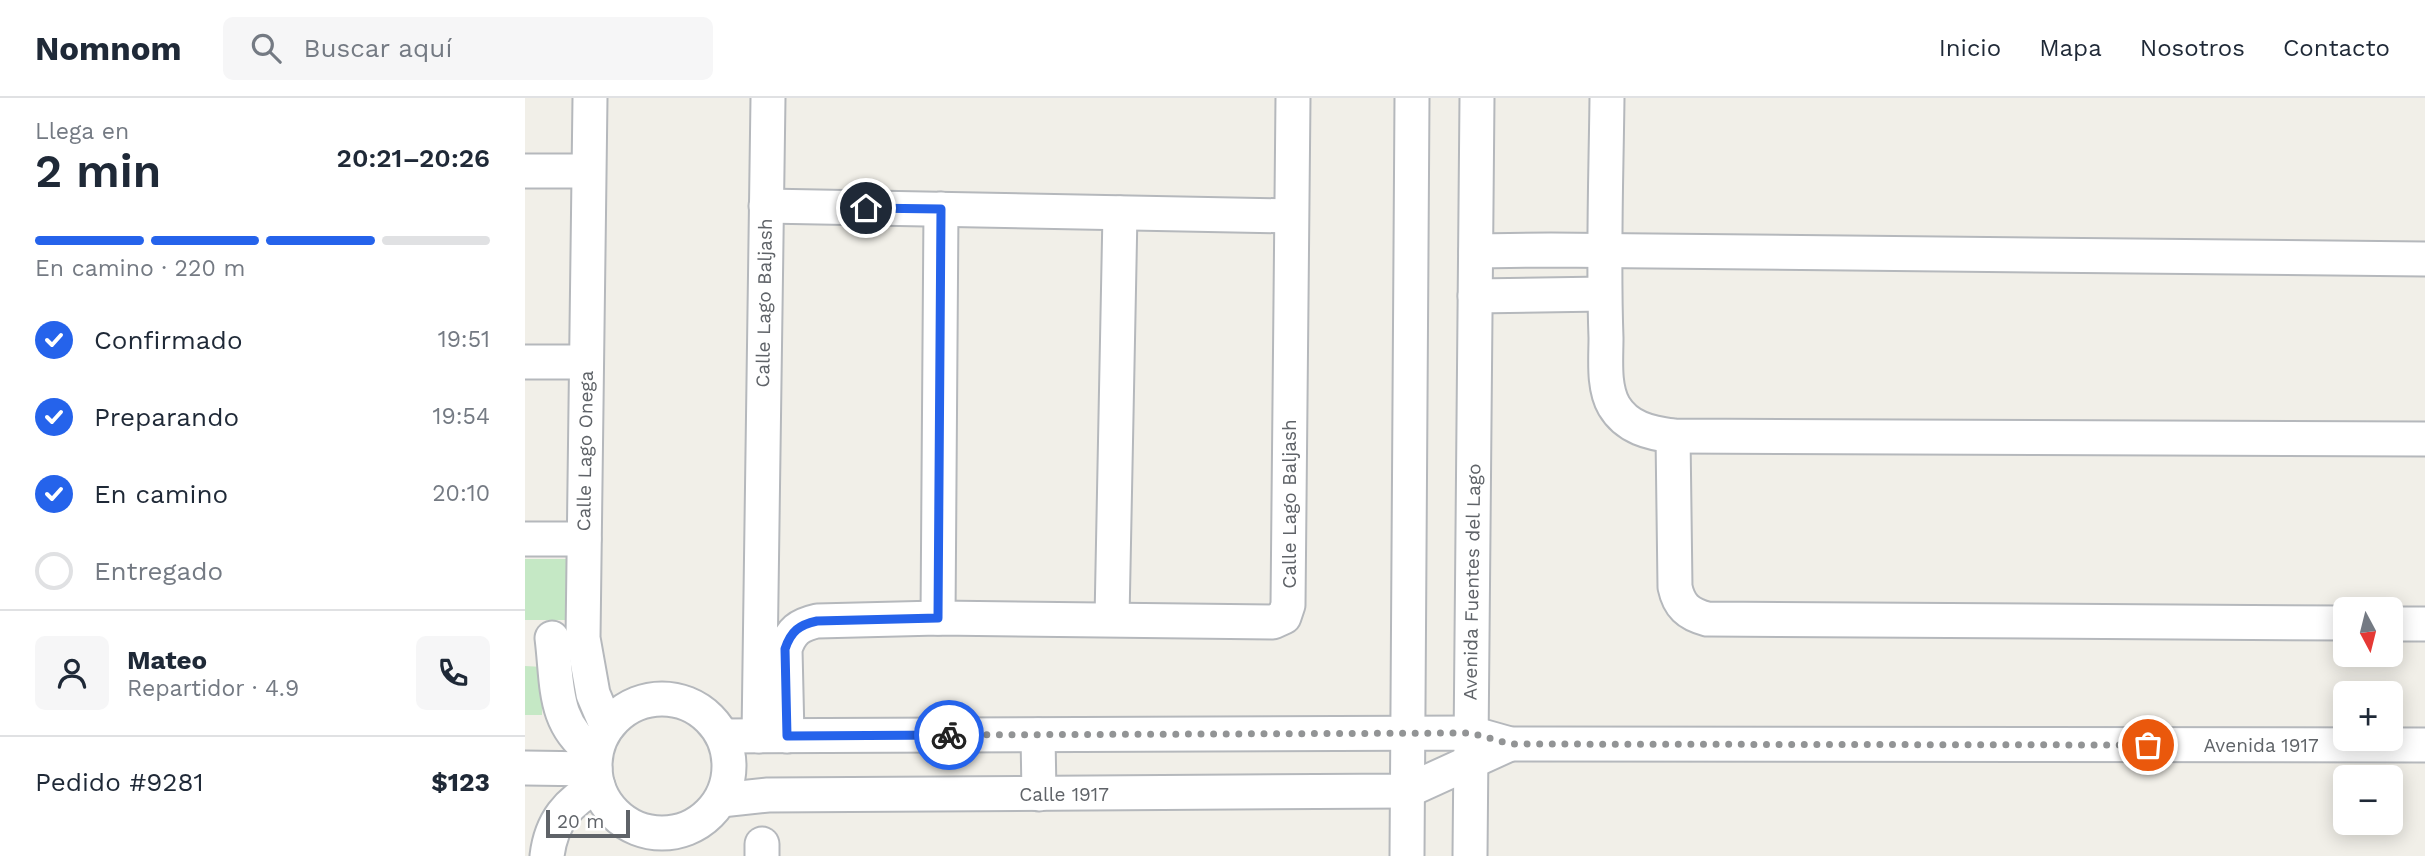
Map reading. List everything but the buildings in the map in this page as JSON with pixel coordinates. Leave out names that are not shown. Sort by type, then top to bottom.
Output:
[{"type":"street","name":"Calle Lago Onega","points":[[590,98],[584,539],[553,638],[590,685],[600,767]]},
{"type":"street","name":"Calle Lago Baljash","points":[[768,98],[766,206],[773,736]]},
{"type":"street","name":"Calle Lago Baljash","points":[[773,736],[785,649],[789,636],[801,624],[817,621],[938,618],[1273,622],[1284,617],[1288,605],[1293,98]]},
{"type":"street","points":[[1407,856],[1412,98]]},
{"type":"street","name":"Avenida Fuentes del Lago","points":[[1470,856],[1477,98]]},
{"type":"street","points":[[1607,98],[1604,251],[1607,388],[1614,406],[1629,424],[1649,433],[1673,436],[2425,439]]},
{"type":"street","points":[[525,172],[588,171]]},
{"type":"street","name":"Calle Lago Baljash","points":[[766,206],[1291,216]]},
{"type":"street","points":[[938,618],[941,209]]},
{"type":"street","points":[[1112,619],[1120,213]]},
{"type":"street","points":[[1476,251],[2425,259]]},
{"type":"street","points":[[1475,296],[1604,294]]},
{"type":"street","points":[[525,362],[586,362]]},
{"type":"street","points":[[1673,436],[1675,587],[1677,600],[1695,616],[1721,620],[2333,623]]},
{"type":"street","points":[[525,539],[584,539]]},
{"type":"street","points":[[2403,624],[2425,624]]},
{"type":"street","points":[[566,856],[578,823],[589,810],[600,767],[624,710],[644,701],[668,699],[691,704],[710,717],[724,736],[730,757],[729,779],[721,800],[708,816],[691,827],[671,833],[651,832],[631,826],[615,814],[600,767]]},
{"type":"street","points":[[724,736],[1408,733],[1471,748]]},
{"type":"street","points":[[1038,735],[1039,794]]},
{"type":"street","name":"Avenida 1917","points":[[1471,748],[1510,744],[2425,745]]},
{"type":"street","points":[[1407,791],[1471,748]]},
{"type":"street","points":[[525,768],[600,767]]},
{"type":"street","points":[[547,856],[549,838],[557,821],[600,767]]},
{"type":"street","name":"Calle 1917","points":[[721,800],[768,795],[1407,791]]},
{"type":"green space","points":[[525,559],[566,559],[566,620],[525,620]]},
{"type":"green space","points":[[525,666],[543,667],[542,715],[525,715]]},
{"type":"way so far","points":[[949,735],[1471,733],[1510,744],[2148,745]]},
{"type":"route","points":[[866,208],[941,209],[938,618],[817,621],[801,624],[789,636],[785,649],[787,736],[949,735]]}]
